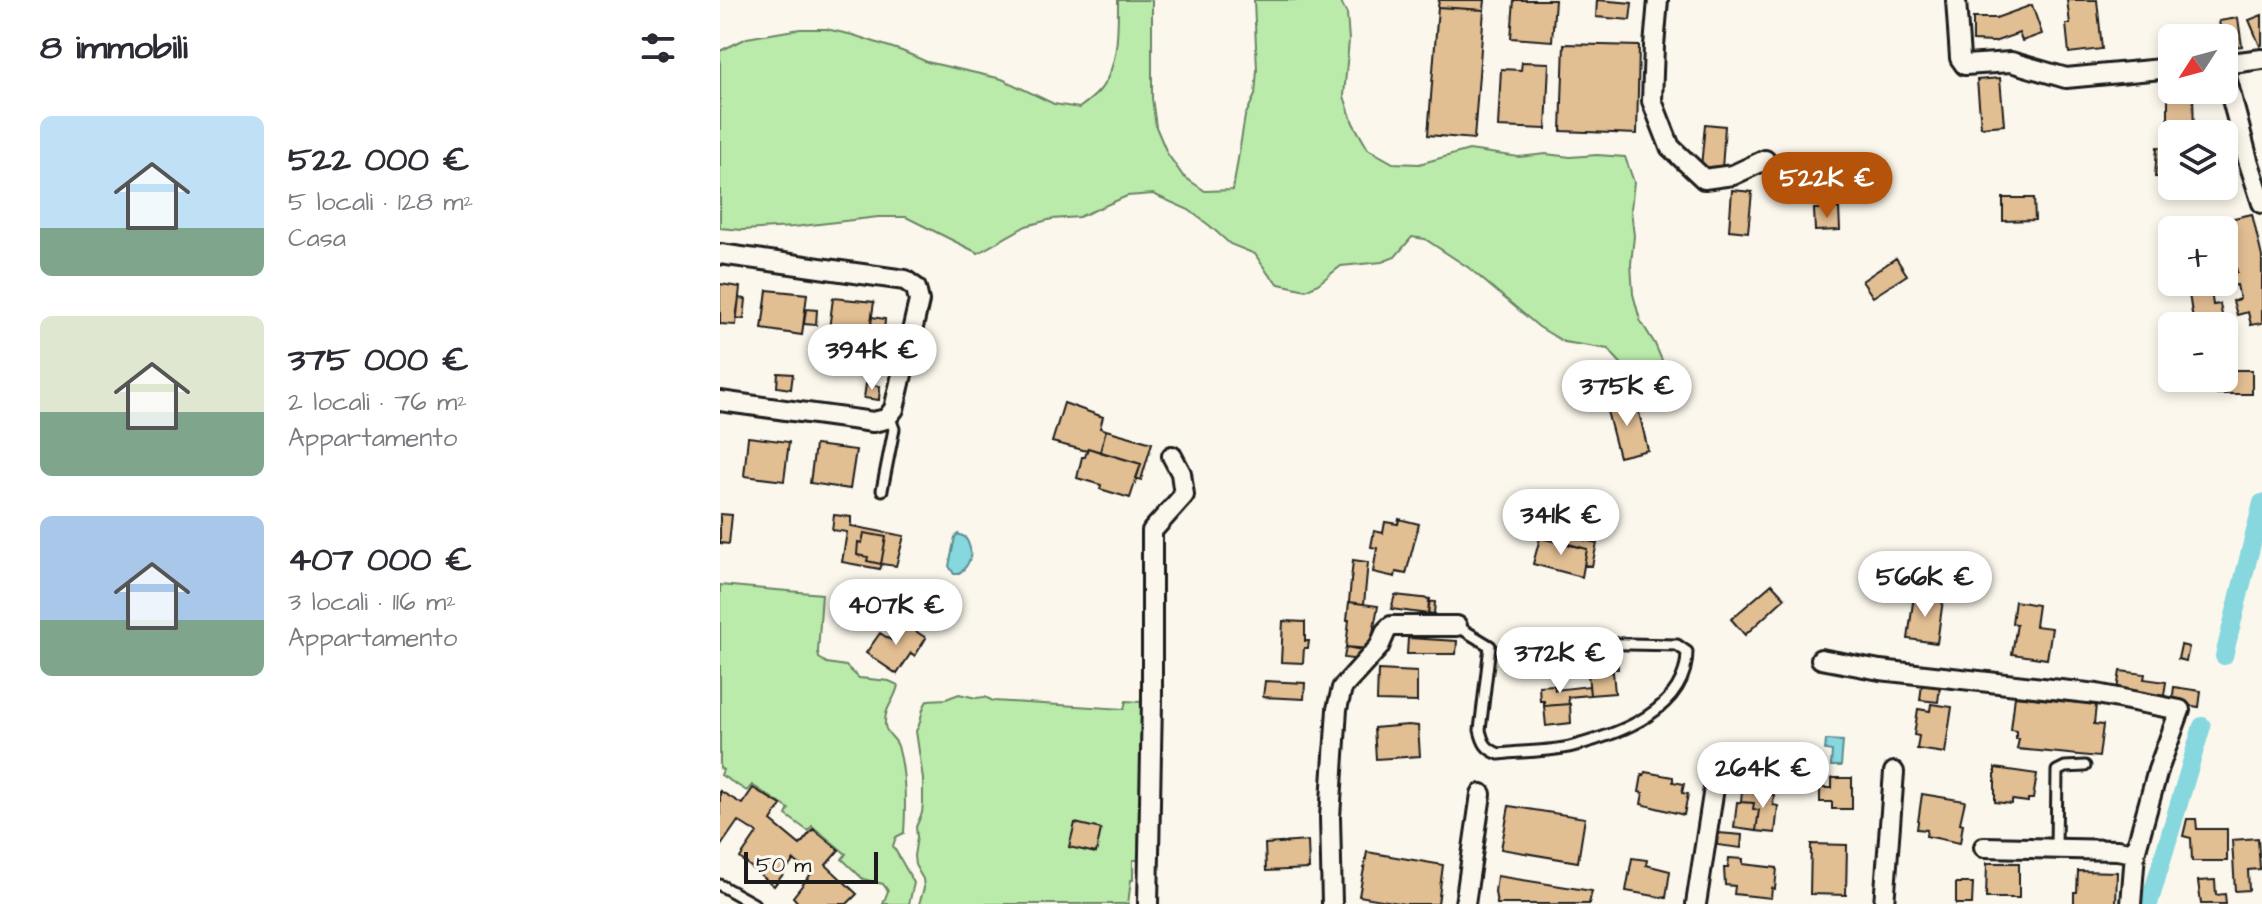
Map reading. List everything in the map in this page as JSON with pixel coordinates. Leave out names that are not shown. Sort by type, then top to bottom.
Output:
[{"type":"street","points":[[1658,0],[1652,101],[1670,147],[1704,179],[1733,175],[1765,160]]},
{"type":"street","points":[[1956,0],[1960,58],[1965,65],[2011,62],[2066,78],[2158,69]]},
{"type":"street","points":[[2238,63],[2262,59]]},
{"type":"street","points":[[2234,104],[2262,203]]},
{"type":"street","points":[[720,254],[905,280],[916,288],[919,301],[894,409],[886,419],[873,422],[720,401]]},
{"type":"street","points":[[1148,904],[1152,531],[1184,495],[1181,473],[1172,456]]},
{"type":"street","points":[[1332,904],[1330,817],[1337,709],[1342,688],[1379,647],[1391,626],[1457,626]]},
{"type":"street","points":[[1821,659],[1880,670],[2097,694],[2180,710],[2158,770],[2135,853],[2131,904]]},
{"type":"street","points":[[1884,904],[1894,772]]},
{"type":"street","points":[[1696,904],[1714,788]]},
{"type":"street","points":[[1465,904],[1481,794]]},
{"type":"street","points":[[1984,847],[2135,853]]},
{"type":"lane","points":[[882,490],[894,429],[889,415]]},
{"type":"lane","points":[[1457,626],[1490,646],[1480,730],[1483,742],[1499,754],[1571,747],[1623,730],[1651,714],[1670,698],[1683,677],[1687,661],[1687,652],[1677,645],[1581,643]]},
{"type":"lane","points":[[2056,848],[2057,771],[2065,767],[2085,766]]},
{"type":"lane","points":[[720,885],[754,904]]},
{"type":"green space","points":[[1118,0],[1152,0],[1152,98],[1156,127],[1167,153],[1183,176],[1205,191],[1233,190],[1245,116],[1255,95],[1254,0],[1340,0],[1347,14],[1349,40],[1344,96],[1353,123],[1368,149],[1393,163],[1419,164],[1469,150],[1519,157],[1546,154],[1625,157],[1634,182],[1631,209],[1633,294],[1640,320],[1667,372],[1675,403],[1657,395],[1608,349],[1564,342],[1539,327],[1469,268],[1425,239],[1412,237],[1395,257],[1382,262],[1341,266],[1306,290],[1279,284],[1255,254],[1230,244],[1189,210],[1153,194],[1127,196],[1079,217],[1052,219],[1026,226],[978,253],[906,217],[878,217],[794,227],[720,228],[720,51],[747,38],[800,29],[826,29],[902,51],[927,62],[1002,79],[1054,104],[1079,108],[1106,82],[1114,60]]},
{"type":"green space","points":[[720,585],[822,594],[819,658],[827,663],[846,666],[859,678],[898,685],[886,713],[885,725],[898,746],[903,767],[904,833],[896,837],[893,846],[914,883],[909,904],[883,904],[888,891],[883,884],[863,879],[842,859],[846,854],[812,826],[808,831],[786,815],[789,809],[752,785],[747,791],[721,775]]},
{"type":"green space","points":[[959,694],[993,701],[1124,709],[1126,701],[1145,705],[1140,814],[1142,860],[1133,860],[1128,904],[919,904],[924,888],[914,856],[916,827],[922,813],[923,779],[916,731],[928,700],[946,699]]},
{"type":"water","points":[[1516,498],[1545,505],[1542,521],[1512,514]]},
{"type":"water","points":[[958,534],[968,542],[970,557],[963,570],[954,574],[949,566]]},
{"type":"water","points":[[1826,740],[1843,741],[1841,766],[1831,766],[1832,751],[1825,750]]},
{"type":"building","points":[[1439,0],[1485,0],[1484,10],[1438,7]]},
{"type":"building","points":[[1514,0],[1555,0],[1552,41],[1511,38]]},
{"type":"building","points":[[1597,0],[1632,3],[1630,20],[1596,17]]},
{"type":"building","points":[[2067,0],[2097,0],[2102,49],[2069,53]]},
{"type":"building","points":[[2032,5],[2042,34],[2022,41],[2019,33],[1994,42],[1973,41],[1973,18],[1996,18]]},
{"type":"building","points":[[1438,7],[1484,10],[1474,139],[1428,135]]},
{"type":"building","points":[[2262,15],[2262,45],[2260,46],[2249,20]]},
{"type":"building","points":[[2238,18],[2242,46],[2238,46],[2238,24],[2220,24],[2219,21]]},
{"type":"building","points":[[1564,44],[1639,46],[1637,134],[1561,131]]},
{"type":"building","points":[[1522,62],[1549,63],[1546,129],[1498,127],[1501,69],[1521,70]]},
{"type":"building","points":[[2000,78],[2004,125],[1981,127],[1977,80]]},
{"type":"building","points":[[2168,104],[2193,104],[2194,120],[2168,120]]},
{"type":"building","points":[[1705,124],[1725,126],[1722,169],[1701,167]]},
{"type":"building","points":[[2157,147],[2158,147],[2158,177],[2155,177]]},
{"type":"building","points":[[1732,190],[1752,192],[1748,232],[1729,230]]},
{"type":"building","points":[[2003,198],[2034,198],[2035,220],[2003,221]]},
{"type":"building","points":[[1839,208],[1840,230],[1815,231],[1814,209]]},
{"type":"building","points":[[2252,214],[2262,257],[2262,323],[2251,325],[2248,312],[2238,315],[2233,301],[2240,299],[2238,217]]},
{"type":"building","points":[[1896,258],[1907,275],[1873,297],[1862,281]]},
{"type":"building","points":[[720,284],[740,287],[736,325],[720,324]]},
{"type":"building","points":[[767,290],[807,294],[802,335],[762,329]]},
{"type":"building","points":[[2189,296],[2212,296],[2213,305],[2220,304],[2221,312],[2192,312]]},
{"type":"building","points":[[739,298],[746,299],[744,319],[736,318]]},
{"type":"building","points":[[833,298],[874,302],[868,342],[828,337]]},
{"type":"building","points":[[806,309],[817,310],[816,325],[804,324]]},
{"type":"building","points":[[872,317],[885,319],[884,333],[870,332]]},
{"type":"building","points":[[2238,370],[2252,370],[2252,394],[2217,394],[2238,392]]},
{"type":"building","points":[[778,373],[793,374],[791,389],[777,387]]},
{"type":"building","points":[[866,384],[880,386],[879,400],[864,398]]},
{"type":"building","points":[[1636,400],[1648,450],[1619,457],[1606,407]]},
{"type":"building","points":[[1064,403],[1103,417],[1100,428],[1106,430],[1100,452],[1052,442]]},
{"type":"building","points":[[1106,430],[1152,443],[1141,480],[1136,478],[1141,464],[1100,452]]},
{"type":"building","points":[[748,437],[789,442],[784,481],[744,476]]},
{"type":"building","points":[[815,445],[856,450],[850,489],[810,483]]},
{"type":"building","points":[[1088,448],[1141,464],[1130,498],[1077,478],[1082,457],[1085,457]]},
{"type":"building","points":[[720,514],[732,515],[729,544],[720,543]]},
{"type":"building","points":[[834,515],[851,517],[851,526],[904,536],[896,566],[882,564],[880,569],[842,562],[847,532],[832,530]]},
{"type":"building","points":[[1399,519],[1419,524],[1406,574],[1396,572],[1395,577],[1373,572],[1377,548],[1371,547],[1374,531],[1383,533],[1385,522],[1398,524]]},
{"type":"building","points":[[864,533],[886,537],[881,564],[857,555],[858,542],[862,543]]},
{"type":"building","points":[[1566,536],[1597,543],[1592,566],[1584,565],[1587,549],[1565,543]]},
{"type":"building","points":[[1540,538],[1587,549],[1582,577],[1533,564]]},
{"type":"building","points":[[1353,560],[1368,562],[1364,604],[1349,602]]},
{"type":"building","points":[[1772,584],[1785,598],[1745,635],[1731,619]]},
{"type":"building","points":[[1395,595],[1430,599],[1428,614],[1391,609]]},
{"type":"building","points":[[1914,595],[1943,600],[1937,643],[1908,639]]},
{"type":"building","points":[[1429,601],[1435,602],[1434,614],[1428,613]]},
{"type":"building","points":[[2015,601],[2038,605],[2035,626],[2052,628],[2047,659],[2012,654],[2017,624],[2012,623]]},
{"type":"building","points":[[1349,602],[1378,606],[1370,649],[1346,647]]},
{"type":"building","points":[[899,620],[926,638],[915,656],[911,653],[897,674],[866,653],[880,633],[891,640],[895,633],[892,631]]},
{"type":"building","points":[[1283,621],[1305,622],[1305,641],[1309,641],[1308,648],[1304,648],[1303,663],[1281,662]]},
{"type":"building","points":[[1408,638],[1457,641],[1456,654],[1407,654]]},
{"type":"building","points":[[2181,645],[2189,647],[2186,661],[2178,659]]},
{"type":"building","points":[[1346,647],[1362,650],[1360,660],[1344,658]]},
{"type":"building","points":[[1617,653],[1618,669],[1589,673],[1588,660],[1602,659],[1601,654]]},
{"type":"building","points":[[1378,670],[1417,672],[1417,702],[1377,701]]},
{"type":"building","points":[[2120,671],[2145,674],[2144,679],[2166,682],[2163,702],[2116,696]]},
{"type":"building","points":[[1613,672],[1615,693],[1590,695],[1588,673]]},
{"type":"building","points":[[1265,681],[1305,683],[1304,699],[1263,697]]},
{"type":"building","points":[[1922,684],[1940,686],[1938,702],[1920,700]]},
{"type":"building","points":[[1554,685],[1555,690],[1589,686],[1590,695],[1568,697],[1569,704],[1544,706],[1544,701],[1540,701],[1539,686]]},
{"type":"building","points":[[2174,687],[2201,691],[2199,707],[2172,703]]},
{"type":"building","points":[[2081,695],[2090,696],[2089,704],[2096,705],[2094,724],[2103,725],[2099,757],[2017,749],[2019,739],[2016,739],[2016,731],[2011,730],[2015,696],[2081,703]]},
{"type":"building","points":[[1570,704],[1571,723],[1546,726],[1544,706]]},
{"type":"building","points":[[1931,704],[1952,707],[1945,753],[1917,749],[1919,736],[1914,735],[1918,709],[1930,711]]},
{"type":"building","points":[[1418,726],[1420,756],[1376,759],[1374,728]]},
{"type":"building","points":[[1995,768],[2037,774],[2033,799],[2028,799],[2028,802],[2012,800],[2012,804],[1995,802]]},
{"type":"building","points":[[1645,772],[1673,777],[1673,782],[1684,784],[1682,793],[1688,794],[1684,815],[1641,804],[1643,793],[1639,792]]},
{"type":"building","points":[[1832,778],[1852,778],[1852,809],[1832,809],[1832,802],[1820,802],[1820,788],[1832,788]]},
{"type":"building","points":[[753,788],[781,805],[771,821],[800,845],[813,829],[839,850],[826,865],[857,894],[847,904],[799,904],[793,897],[811,874],[794,860],[774,886],[740,858],[757,833],[738,821],[720,847],[720,791],[742,804]]},
{"type":"building","points":[[1742,791],[1774,795],[1773,805],[1778,806],[1775,833],[1756,831],[1759,810],[1753,809],[1754,803],[1741,802]]},
{"type":"building","points":[[1922,794],[1965,801],[1960,843],[1926,836],[1927,830],[1917,829]]},
{"type":"building","points":[[1737,802],[1754,803],[1753,809],[1759,810],[1756,831],[1734,828]]},
{"type":"building","points":[[1509,806],[1585,818],[1578,862],[1501,849]]},
{"type":"building","points":[[2187,819],[2196,819],[2197,829],[2227,829],[2227,861],[2192,861],[2191,838],[2183,836]]},
{"type":"building","points":[[1075,823],[1101,829],[1096,853],[1069,847]]},
{"type":"building","points":[[1718,833],[1742,835],[1741,848],[1717,845]]},
{"type":"building","points":[[2258,838],[2260,869],[2248,870],[2249,890],[2235,891],[2232,840]]},
{"type":"building","points":[[1308,841],[1309,869],[1266,871],[1265,844]]},
{"type":"building","points":[[1811,844],[1847,845],[1846,895],[1810,894]]},
{"type":"building","points":[[1367,852],[1443,865],[1438,904],[1404,904],[1359,896]]},
{"type":"building","points":[[1632,858],[1647,860],[1646,865],[1670,871],[1666,898],[1626,891]]},
{"type":"building","points":[[1729,858],[1743,859],[1743,864],[1777,868],[1771,898],[1734,894],[1735,886],[1725,885],[1724,868],[1728,868]]},
{"type":"building","points":[[1987,863],[2019,863],[2019,898],[1986,898]]},
{"type":"building","points":[[2078,871],[2117,872],[2116,904],[2074,904]]},
{"type":"building","points":[[1497,876],[1592,891],[1589,904],[1497,904]]},
{"type":"building","points":[[2215,880],[2216,895],[2225,894],[2226,904],[2201,904],[2198,881]]},
{"type":"building","points":[[1956,883],[1973,883],[1972,904],[1956,904]]},
{"type":"waterway","points":[[2224,656],[2262,503]]},
{"type":"waterway","points":[[2149,904],[2202,726]]}]
